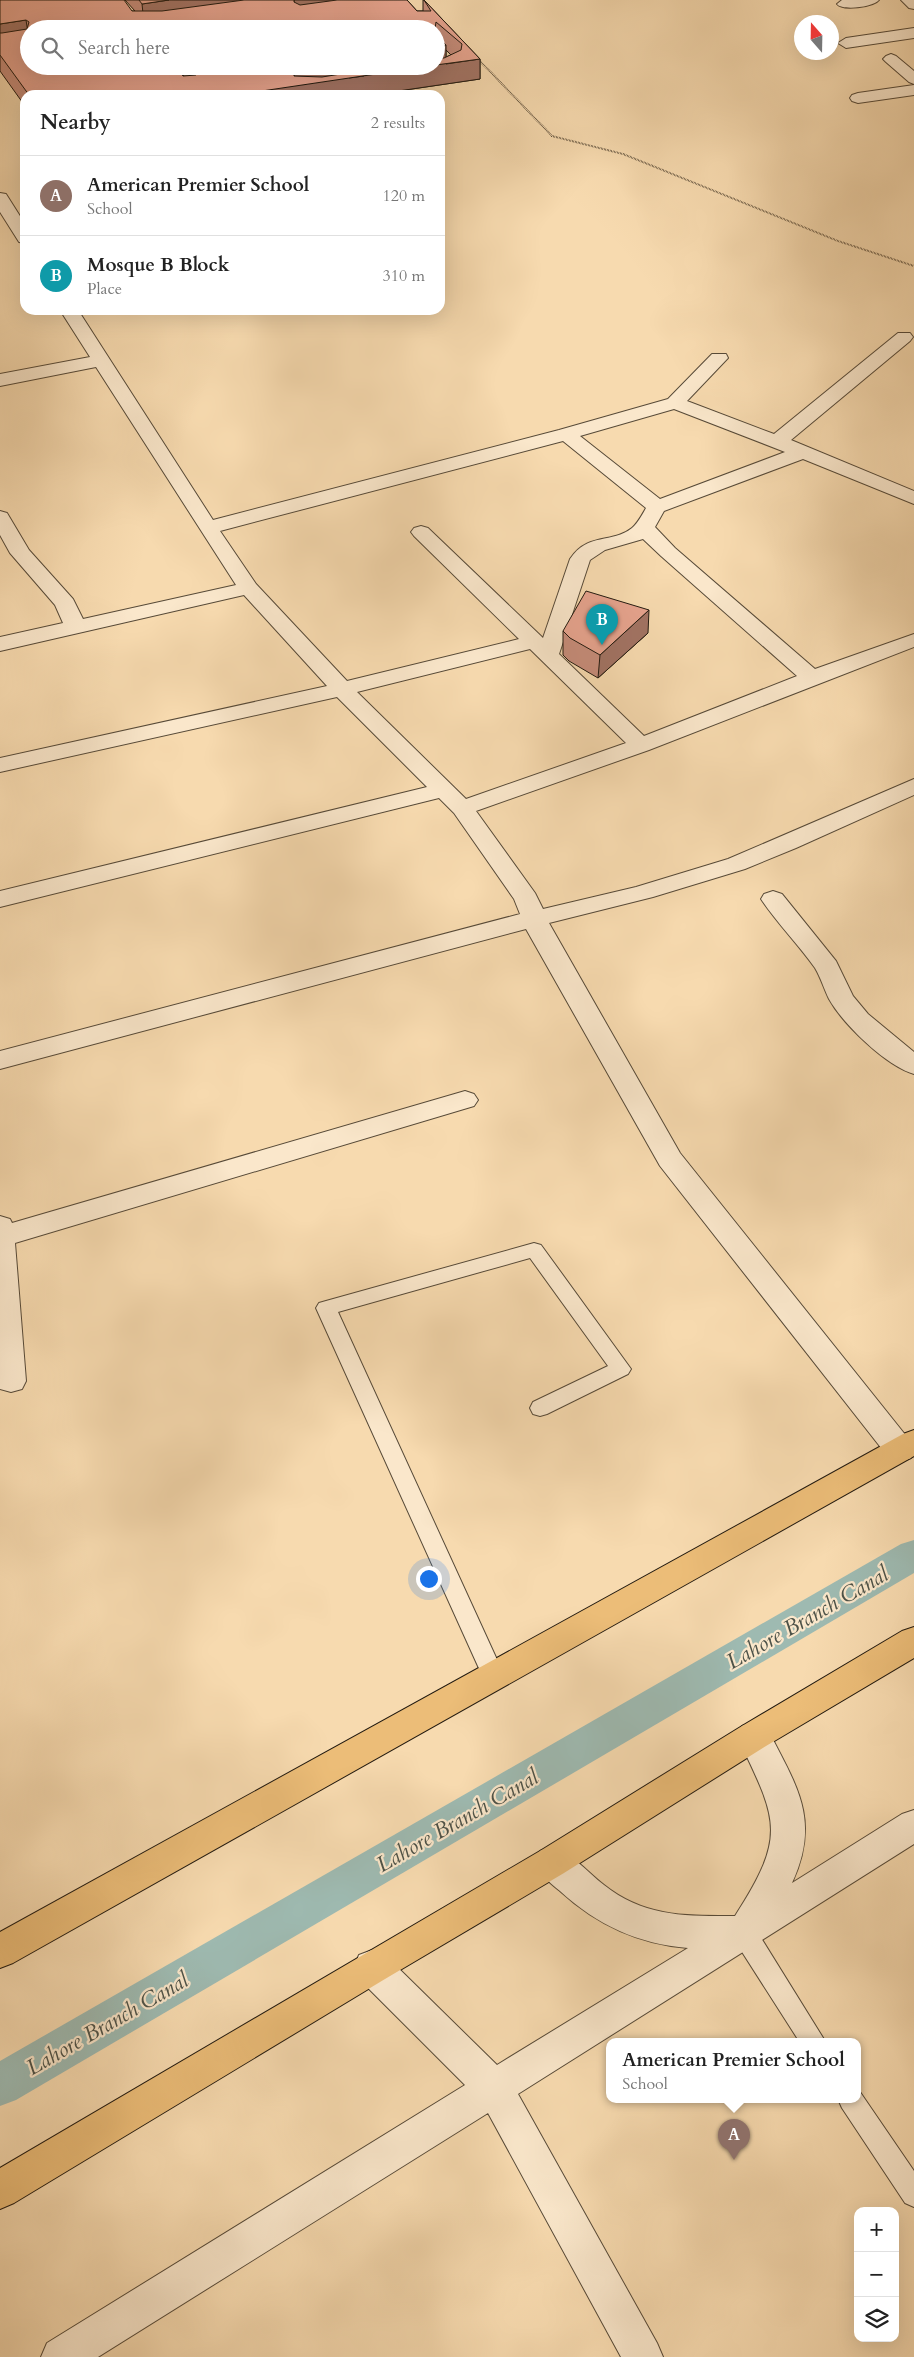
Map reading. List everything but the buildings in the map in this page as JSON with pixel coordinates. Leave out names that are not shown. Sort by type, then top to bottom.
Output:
[{"type":"highway","points":[[0,1951],[492,1675],[907,1446]]},
{"type":"highway","points":[[0,2190],[372,1966],[552,1862],[754,1736],[914,1641]]},
{"type":"street","points":[[844,4],[872,0]]},
{"type":"street","points":[[908,0],[914,5]]},
{"type":"street","points":[[846,43],[914,33]]},
{"type":"street","points":[[891,59],[914,78]]},
{"type":"street","points":[[858,98],[914,90]]},
{"type":"street","points":[[0,198],[20,230]]},
{"type":"street","points":[[72,315],[208,528],[250,588],[342,689],[462,808],[526,898],[533,919],[670,1159],[907,1446]]},
{"type":"street","points":[[777,442],[904,337]]},
{"type":"street","points":[[208,528],[566,434],[674,403],[719,358]]},
{"type":"street","points":[[0,380],[101,361]]},
{"type":"street","points":[[674,403],[912,495]]},
{"type":"street","points":[[566,434],[657,507]]},
{"type":"street","points":[[541,649],[582,556],[593,548],[634,536],[644,528],[657,507],[803,452]]},
{"type":"street","points":[[0,518],[20,553],[65,604],[76,628]]},
{"type":"street","points":[[644,528],[668,552],[812,678]]},
{"type":"street","points":[[421,532],[641,745]]},
{"type":"street","points":[[0,644],[250,588]]},
{"type":"street","points":[[462,808],[641,745],[914,640]]},
{"type":"street","points":[[0,765],[342,689],[541,649]]},
{"type":"street","points":[[0,1060],[533,919],[602,904],[712,872],[799,838],[914,786]]},
{"type":"street","points":[[0,899],[442,790]]},
{"type":"street","points":[[773,899],[823,961],[842,999],[859,1020],[884,1043],[914,1065]]},
{"type":"street","points":[[11,1381],[0,1233],[465,1100]]},
{"type":"street","points":[[744,1933],[772,1888],[783,1861],[790,1835],[786,1810],[775,1780],[754,1736]]},
{"type":"street","points":[[61,2357],[744,1933],[914,1825]]},
{"type":"street","points":[[552,1862],[592,1897],[617,1914],[650,1926],[682,1932],[744,1933]]},
{"type":"street","points":[[372,1966],[494,2088],[643,2357]]},
{"type":"lane","points":[[176,75],[181,82]]},
{"type":"lane","points":[[492,1675],[326,1308],[534,1250],[621,1369],[540,1408]]},
{"type":"lane","points":[[744,1933],[811,2038]]},
{"type":"lane","points":[[854,2103],[914,2194]]},
{"type":"path","points":[[476,57],[552,136],[623,154],[838,242],[914,266]]},
{"type":"waterway","name":"Lahore Branch Canal","points":[[0,2085],[914,1555]]},
{"type":"place","name":"Mosque B Block","points":[[602,645]]},
{"type":"place","name":"American Premier School","points":[[734,2160]]}]
